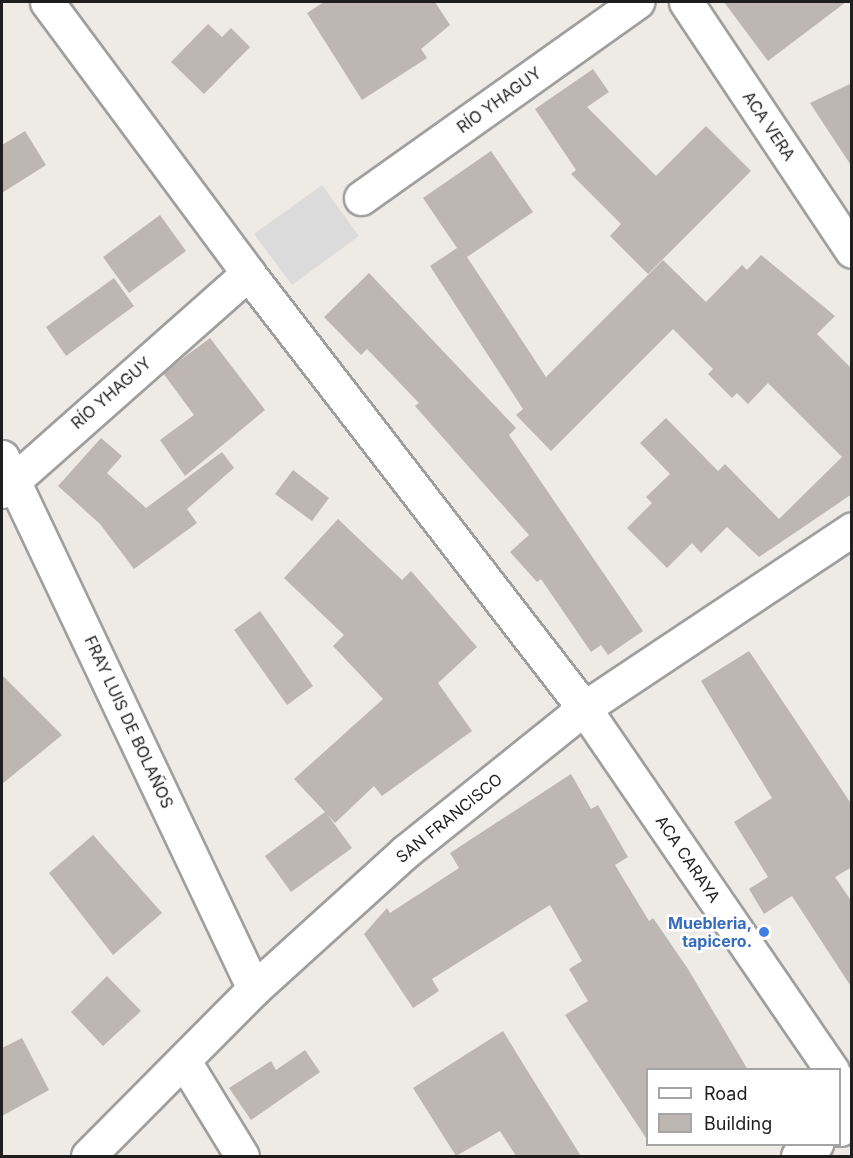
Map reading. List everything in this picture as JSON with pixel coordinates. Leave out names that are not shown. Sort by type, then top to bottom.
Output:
[{"type":"street","name":"ACA CARAYA","points":[[47,2],[248,273],[584,708],[831,1068]]},
{"type":"street","name":"RÍO YHAGUY","points":[[361,198],[637,2]]},
{"type":"street","name":"ACA VERA","points":[[686,2],[852,251]]},
{"type":"street","name":"RÍO YHAGUY","points":[[6,475],[248,273]]},
{"type":"street","name":"FRAY LUIS DE BOLAÑOS","points":[[6,475],[254,989]]},
{"type":"street","name":"SAN FRANCISCO","points":[[88,1156],[254,989],[405,852],[584,708],[852,529]]},
{"type":"street","points":[[184,1061],[242,1156]]},
{"type":"street","points":[[841,1082],[852,1098]]},
{"type":"street","points":[[798,1156],[813,1146]]},
{"type":"shaded area","points":[[322,185],[359,236],[292,285],[254,234]]},
{"type":"building","points":[[324,2],[435,2],[450,25],[421,49],[427,58],[362,100],[307,13]]},
{"type":"building","points":[[724,2],[846,2],[768,61]]},
{"type":"building","points":[[208,24],[222,37],[231,28],[250,47],[204,94],[171,62]]},
{"type":"building","points":[[593,69],[609,92],[587,107],[656,176],[706,126],[751,171],[648,274],[610,236],[621,224],[571,174],[576,170],[535,109]]},
{"type":"building","points":[[852,83],[852,167],[810,103]]},
{"type":"building","points":[[25,131],[46,165],[2,193],[2,145]]},
{"type":"building","points":[[491,151],[533,212],[467,257],[546,377],[663,260],[706,302],[742,265],[747,270],[761,255],[835,316],[817,334],[852,369],[852,494],[759,557],[727,527],[701,553],[692,543],[667,568],[627,528],[652,503],[646,497],[670,474],[640,443],[666,418],[718,471],[725,464],[779,519],[842,457],[768,383],[748,404],[737,393],[732,398],[708,374],[713,369],[673,329],[551,451],[516,415],[523,409],[430,266],[457,248],[423,198]]},
{"type":"building","points":[[160,215],[186,251],[129,293],[103,257]]},
{"type":"building","points":[[369,273],[516,428],[509,435],[643,631],[608,655],[601,645],[591,652],[541,579],[537,582],[510,552],[529,535],[415,406],[419,403],[367,349],[361,355],[324,317]]},
{"type":"building","points":[[114,278],[134,306],[66,356],[46,327]]},
{"type":"building","points":[[210,338],[265,410],[185,476],[160,440],[194,415],[163,373]]},
{"type":"building","points":[[101,438],[122,456],[107,473],[146,508],[222,452],[234,468],[187,509],[197,523],[134,569],[100,524],[58,486]]},
{"type":"building","points":[[293,470],[329,498],[312,521],[275,494]]},
{"type":"building","points":[[338,519],[402,580],[411,571],[477,647],[438,683],[472,731],[382,796],[374,786],[335,823],[327,814],[352,848],[291,892],[265,856],[325,812],[294,779],[383,699],[333,646],[344,635],[284,578]]},
{"type":"building","points":[[260,611],[313,686],[287,705],[234,630]]},
{"type":"building","points":[[749,651],[852,805],[852,867],[835,877],[852,902],[852,988],[792,896],[764,914],[749,889],[768,877],[734,822],[772,798],[701,681]]},
{"type":"building","points":[[2,675],[62,735],[2,784]]},
{"type":"building","points":[[571,774],[591,809],[598,805],[628,857],[615,865],[649,921],[653,918],[688,969],[747,1068],[646,1068],[646,1138],[565,1015],[588,1001],[569,969],[582,961],[550,905],[432,979],[439,991],[413,1008],[364,934],[387,908],[390,913],[459,868],[450,853]]},
{"type":"building","points":[[93,835],[162,913],[113,955],[49,873]]},
{"type":"building","points":[[107,976],[141,1011],[103,1046],[71,1012]]},
{"type":"building","points":[[503,1031],[581,1156],[516,1156],[500,1131],[456,1156],[413,1088]]},
{"type":"building","points":[[22,1038],[49,1090],[2,1116],[2,1048]]},
{"type":"building","points":[[305,1050],[320,1072],[251,1120],[229,1088],[271,1061],[276,1070]]},
{"type":"place","name":"Muebleria, tapicero.","points":[[764,932]]}]
